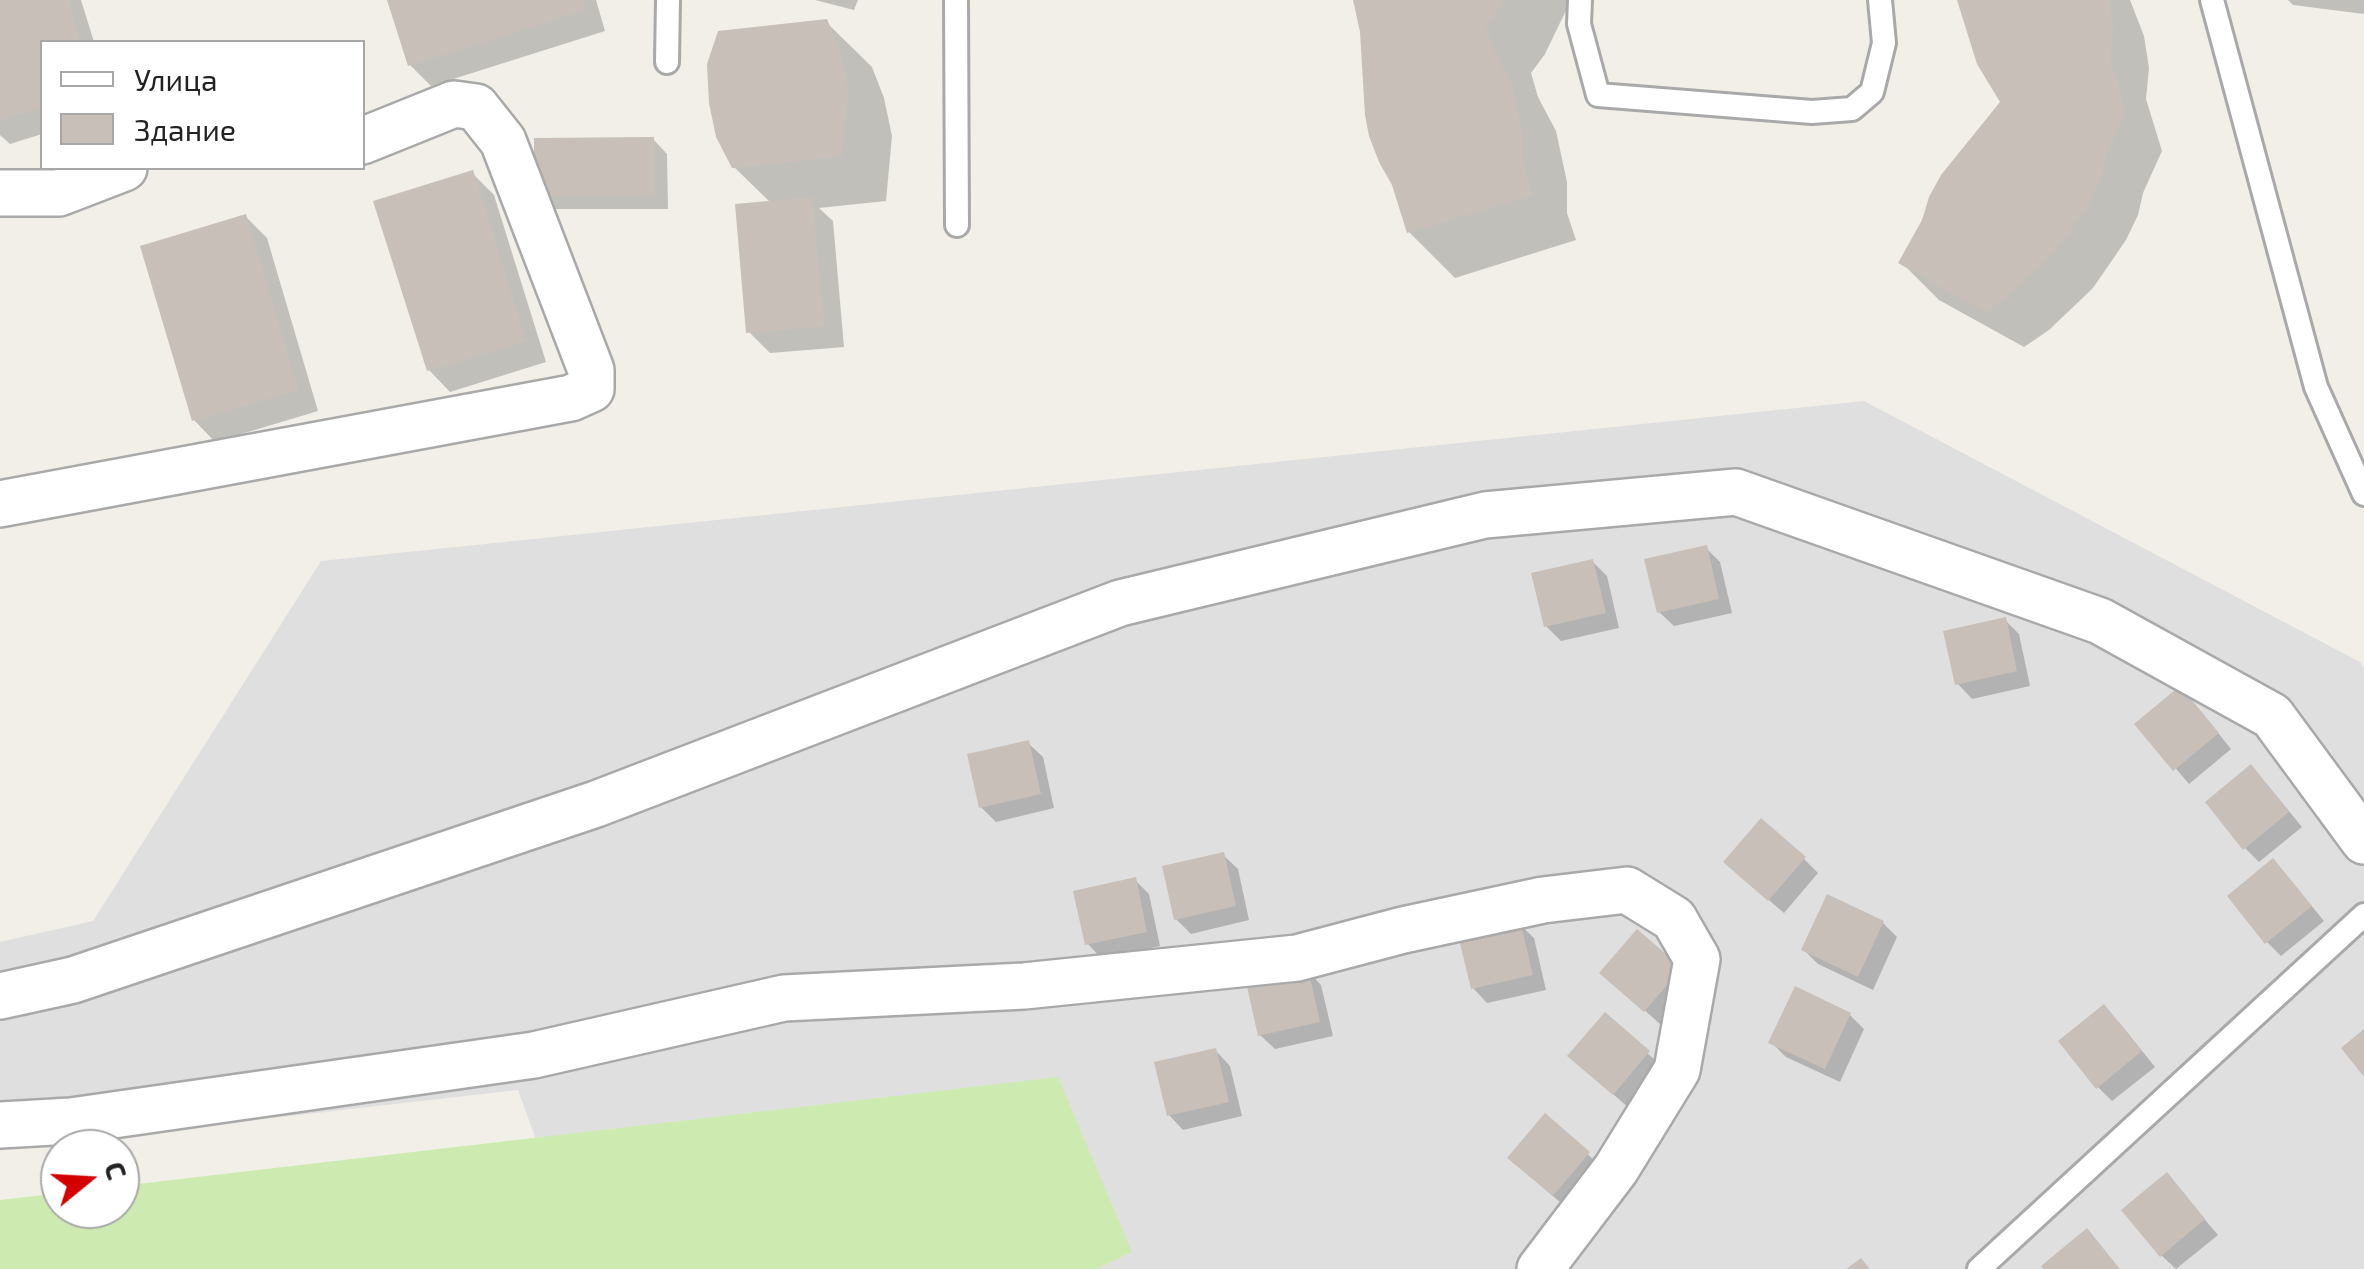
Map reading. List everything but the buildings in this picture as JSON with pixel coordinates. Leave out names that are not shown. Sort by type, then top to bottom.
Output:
[{"type":"street","points":[[0,504],[571,398],[591,389],[591,370],[503,141],[476,107],[454,104],[365,140]]},
{"type":"street","points":[[0,193],[58,193],[119,170]]},
{"type":"street","points":[[0,996],[72,980],[596,804],[1120,603],[1485,515],[1736,492],[2100,620],[2272,716],[2364,841]]},
{"type":"street","points":[[0,1125],[71,1121],[534,1055],[784,998],[1024,986],[1298,958],[1403,930],[1543,900],[1627,890],[1674,919],[1698,959],[1677,1070],[1616,1168],[1540,1269]]},
{"type":"lane","points":[[667,62],[668,0]]},
{"type":"lane","points":[[956,0],[957,225]]},
{"type":"lane","points":[[1580,0],[1579,24],[1598,95],[1812,112],[1852,109],[1872,92],[1884,43],[1880,0]]},
{"type":"lane","points":[[2212,0],[2316,388],[2364,494]]},
{"type":"lane","points":[[1978,1269],[2364,915]]},
{"type":"shaded area","points":[[1864,401],[2360,662],[2364,668],[2364,1269],[583,1269],[518,1090],[140,1133],[140,1129],[40,1129],[40,1144],[0,1149],[0,942],[93,921],[321,561]]},
{"type":"green space","points":[[1058,1077],[1132,1252],[1097,1269],[0,1269],[0,1200],[40,1195],[40,1229],[140,1229],[140,1184]]}]
